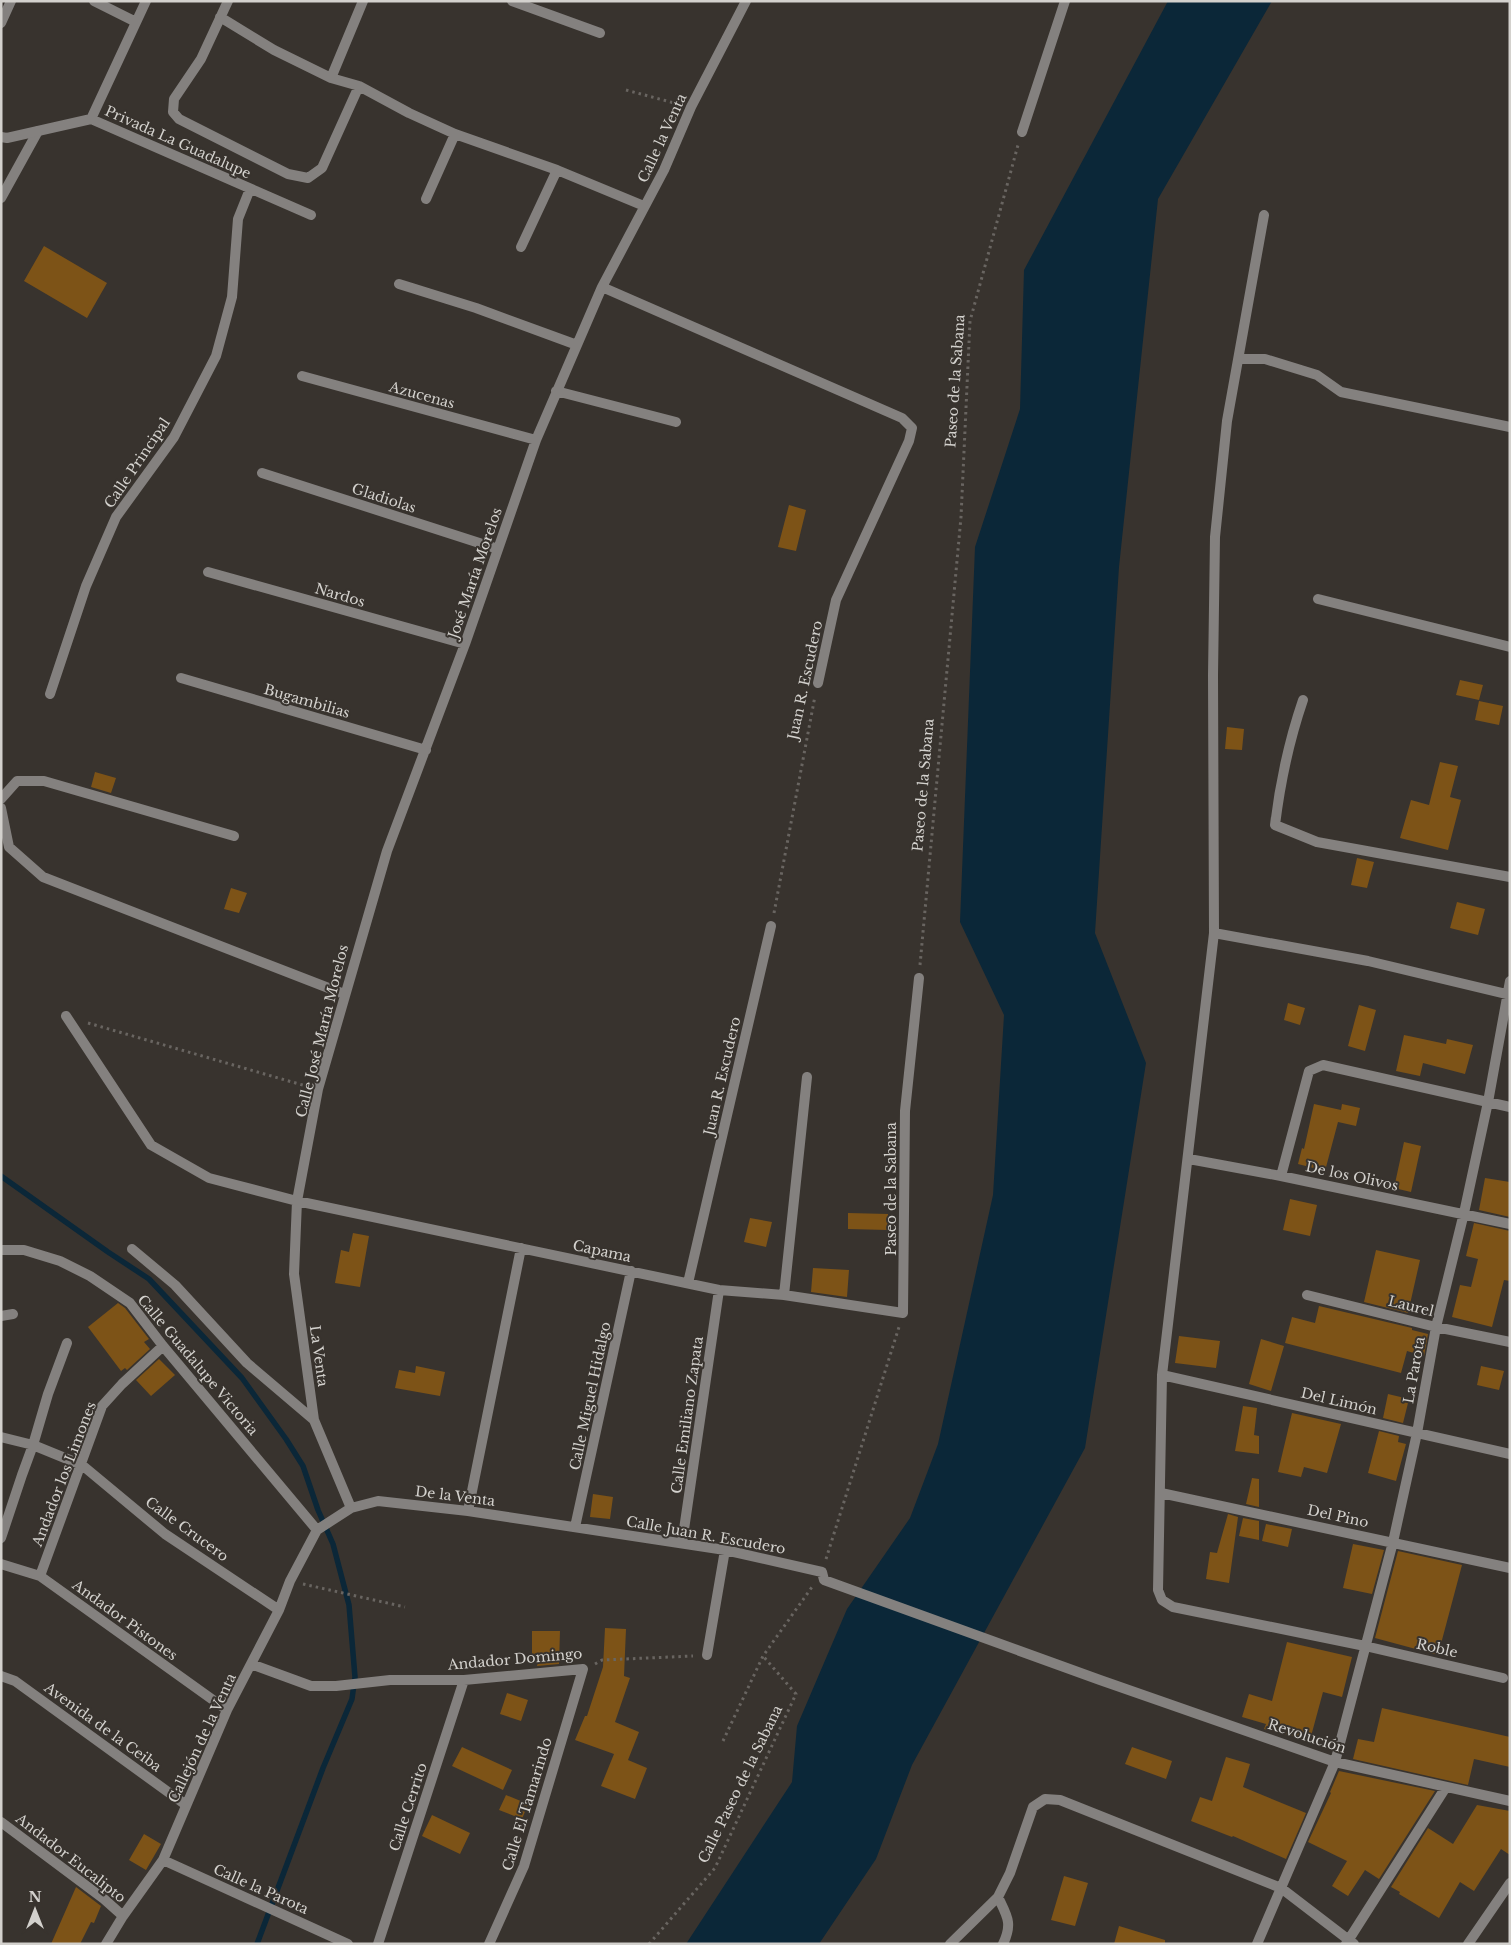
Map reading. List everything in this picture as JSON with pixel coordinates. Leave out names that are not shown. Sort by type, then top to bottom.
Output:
[{"type":"street","points":[[1,23],[11,1]]},
{"type":"street","points":[[94,1],[136,22]]},
{"type":"street","points":[[91,119],[146,1]]},
{"type":"street","points":[[228,1],[201,59],[174,98],[173,112],[179,119],[288,174],[308,178],[322,168],[359,86]]},
{"type":"street","points":[[330,78],[363,1]]},
{"type":"street","name":"Calle la Venta","points":[[602,287],[664,170],[691,107],[746,1]]},
{"type":"street","points":[[1022,132],[1065,1]]},
{"type":"street","points":[[514,2],[600,33]]},
{"type":"street","points":[[220,17],[274,50],[330,78],[359,86],[409,113],[455,134],[557,170],[644,206]]},
{"type":"street","name":"Privada La Guadalupe","points":[[1,137],[7,138],[91,119],[311,214]]},
{"type":"street","points":[[1,198],[38,131]]},
{"type":"street","points":[[426,199],[455,134]]},
{"type":"street","points":[[521,247],[557,170]]},
{"type":"street","name":"Calle Principal","points":[[50,694],[86,586],[116,517],[174,437],[216,356],[232,296],[238,219],[250,189]]},
{"type":"street","name":"Roble","points":[[1264,215],[1227,421],[1216,537],[1213,675],[1214,933],[1189,1159],[1162,1375],[1158,1590],[1162,1600],[1173,1607],[1365,1646],[1504,1678]]},
{"type":"street","points":[[399,284],[476,308],[577,345]]},
{"type":"street","name":"José María Morelos","points":[[380,871],[465,644],[536,440],[602,287]]},
{"type":"street","name":"Juan R. Escudero","points":[[602,287],[902,418],[912,428],[909,441],[836,600],[818,683]]},
{"type":"street","points":[[1238,359],[1265,359],[1317,375],[1341,392],[1510,427]]},
{"type":"street","name":"Azucenas","points":[[302,376],[536,440]]},
{"type":"street","points":[[556,391],[676,422]]},
{"type":"street","name":"Gladiolas","points":[[262,473],[498,549]]},
{"type":"street","name":"Nardos","points":[[208,572],[465,644]]},
{"type":"street","points":[[1318,599],[1510,647]]},
{"type":"street","name":"Bugambilias","points":[[181,678],[426,750]]},
{"type":"street","points":[[1302,700],[1293,729],[1275,825],[1317,842],[1510,877]]},
{"type":"street","points":[[1,800],[17,781],[44,781],[234,836]]},
{"type":"street","points":[[1,808],[10,847],[42,877],[344,994]]},
{"type":"street","name":"Calle José María Morelos","points":[[298,1200],[318,1089],[380,871]]},
{"type":"street","name":"Juan R. Escudero","points":[[688,1283],[771,926]]},
{"type":"street","points":[[1214,933],[1368,961],[1508,995]]},
{"type":"street","name":"Paseo de la Sabana","points":[[903,1313],[905,1111],[919,978]]},
{"type":"street","name":"La Parota","points":[[1257,1944],[1335,1762],[1393,1542],[1417,1433],[1436,1327],[1464,1213],[1488,1102],[1510,981]]},
{"type":"street","name":"Capama","points":[[66,1016],[151,1145],[210,1178],[298,1200],[719,1290],[784,1295],[903,1313]]},
{"type":"street","points":[[1281,1176],[1309,1071],[1323,1065],[1510,1107]]},
{"type":"street","points":[[784,1295],[807,1077]]},
{"type":"street","name":"De los Olivos","points":[[1189,1159],[1464,1213],[1510,1224]]},
{"type":"street","name":"La Venta","points":[[298,1200],[294,1274],[314,1420],[351,1508]]},
{"type":"street","points":[[468,1511],[521,1248]]},
{"type":"street","points":[[132,1249],[175,1285],[247,1363],[314,1420]]},
{"type":"street","name":"Calle Guadalupe Victoria","points":[[1,1250],[24,1250],[60,1261],[90,1276],[130,1303],[163,1346],[319,1528]]},
{"type":"street","name":"Calle Miguel Hidalgo","points":[[576,1527],[631,1271]]},
{"type":"street","name":"Calle Emiliano Zapata","points":[[682,1544],[719,1290]]},
{"type":"street","name":"Laurel","points":[[1307,1294],[1436,1327],[1510,1342]]},
{"type":"street","points":[[1,1316],[13,1314]]},
{"type":"street","points":[[1,1538],[34,1445],[48,1394],[67,1343]]},
{"type":"street","name":"Andador los Limones","points":[[40,1576],[102,1406],[122,1384],[163,1346]]},
{"type":"street","name":"Del Limón","points":[[1162,1375],[1510,1454]]},
{"type":"street","name":"Calle Crucero","points":[[1,1437],[34,1445],[82,1465],[166,1534],[279,1610]]},
{"type":"street","name":"Del Pino","points":[[1160,1493],[1510,1568]]},
{"type":"street","name":"De la Venta","points":[[335,1518],[351,1508],[378,1501],[468,1511],[576,1527]]},
{"type":"street","name":"Callejón de la Venta","points":[[106,1944],[123,1916],[163,1860],[227,1710],[279,1610],[290,1581],[319,1528],[335,1518]]},
{"type":"street","name":"Calle Juan R. Escudero","points":[[576,1527],[725,1550],[823,1576],[1100,1680]]},
{"type":"street","points":[[706,1655],[725,1550]]},
{"type":"street","name":"Andador Pistones","points":[[1,1564],[40,1576],[227,1710]]},
{"type":"street","name":"Andador Domingo","points":[[251,1664],[311,1686],[336,1686],[366,1682],[464,1680],[583,1669]]},
{"type":"street","name":"Calle El Tamarindo","points":[[489,1944],[524,1866],[583,1669]]},
{"type":"street","name":"Avenida de la Ceiba","points":[[1,1676],[15,1681],[186,1805]]},
{"type":"street","name":"Calle Cerrito","points":[[378,1944],[464,1680]]},
{"type":"street","name":"Revolución","points":[[1100,1680],[1335,1762],[1510,1802]]},
{"type":"street","points":[[950,1944],[998,1897],[1010,1873],[1033,1807],[1045,1799],[1060,1800],[1281,1888],[1350,1943],[1446,1787]]},
{"type":"street","name":"Andador Eucalipto","points":[[1,1822],[104,1899],[123,1916]]},
{"type":"street","name":"Calle la Parota","points":[[163,1860],[348,1944]]},
{"type":"street","points":[[1468,1944],[1510,1883]]},
{"type":"street","points":[[998,1897],[1009,1920],[1003,1944]]},
{"type":"path","points":[[626,90],[691,107]]},
{"type":"path","name":"Paseo de la Sabana","points":[[919,978],[961,517],[970,321],[1022,132]]},
{"type":"path","name":"Juan R. Escudero","points":[[771,926],[818,683]]},
{"type":"path","points":[[66,1016],[318,1089]]},
{"type":"path","points":[[723,1742],[763,1656],[823,1576],[903,1313]]},
{"type":"path","points":[[290,1581],[405,1607]]},
{"type":"path","name":"Andador Domingo","points":[[583,1669],[602,1660],[706,1655]]},
{"type":"path","name":"Calle Paseo de la Sabana","points":[[649,1944],[715,1868],[796,1694],[763,1656]]},
{"type":"water","points":[[1168,1],[1272,1],[1158,199],[1119,567],[1095,933],[1146,1063],[1085,1448],[912,1765],[876,1859],[819,1944],[686,1944],[792,1782],[797,1726],[847,1609],[910,1518],[938,1444],[993,1195],[1004,1015],[960,922],[975,547],[1020,409],[1024,270]]},
{"type":"building","points":[[44,246],[107,283],[87,318],[24,281]]},
{"type":"building","points":[[789,505],[806,510],[796,551],[778,547]]},
{"type":"building","points":[[1460,680],[1483,685],[1479,700],[1456,695]]},
{"type":"building","points":[[1479,701],[1503,706],[1499,725],[1475,720]]},
{"type":"building","points":[[1227,727],[1244,729],[1242,750],[1225,749]]},
{"type":"building","points":[[1440,762],[1458,766],[1450,797],[1461,800],[1448,850],[1400,838],[1411,800],[1429,805]]},
{"type":"building","points":[[95,772],[116,778],[111,793],[91,787]]},
{"type":"building","points":[[1357,858],[1374,862],[1367,888],[1351,885]]},
{"type":"building","points":[[231,888],[247,893],[239,913],[224,909]]},
{"type":"building","points":[[1457,902],[1485,909],[1478,935],[1450,928]]},
{"type":"building","points":[[1288,1003],[1305,1008],[1300,1025],[1284,1020]]},
{"type":"building","points":[[1359,1005],[1376,1010],[1365,1051],[1348,1046]]},
{"type":"building","points":[[1404,1035],[1446,1044],[1447,1039],[1473,1045],[1465,1074],[1423,1063],[1420,1076],[1396,1071]]},
{"type":"building","points":[[1314,1104],[1341,1110],[1342,1104],[1360,1108],[1356,1126],[1338,1122],[1325,1171],[1298,1164],[1302,1148],[1304,1149]]},
{"type":"building","points":[[1404,1142],[1421,1146],[1411,1192],[1394,1188]]},
{"type":"building","points":[[1485,1178],[1510,1182],[1510,1217],[1479,1210]]},
{"type":"building","points":[[1290,1199],[1317,1205],[1310,1236],[1283,1230]]},
{"type":"building","points":[[848,1213],[888,1214],[888,1230],[848,1229]]},
{"type":"building","points":[[750,1218],[772,1222],[766,1247],[744,1242]]},
{"type":"building","points":[[1474,1223],[1510,1231],[1510,1281],[1504,1280],[1492,1327],[1452,1317],[1460,1285],[1471,1287],[1478,1259],[1466,1256]]},
{"type":"building","points":[[353,1233],[369,1236],[360,1287],[335,1283],[341,1250],[349,1252]]},
{"type":"building","points":[[1376,1250],[1420,1260],[1408,1313],[1364,1302]]},
{"type":"building","points":[[813,1268],[849,1270],[847,1297],[811,1292]]},
{"type":"building","points":[[118,1303],[125,1308],[149,1339],[144,1342],[150,1349],[127,1370],[125,1368],[121,1371],[88,1327]]},
{"type":"building","points":[[1319,1306],[1412,1328],[1412,1330],[1428,1334],[1424,1356],[1407,1351],[1401,1373],[1285,1343],[1292,1317],[1315,1323]]},
{"type":"building","points":[[1179,1336],[1220,1341],[1216,1368],[1175,1363]]},
{"type":"building","points":[[1261,1339],[1284,1346],[1271,1391],[1249,1384]]},
{"type":"building","points":[[159,1359],[175,1375],[151,1396],[136,1380]]},
{"type":"building","points":[[416,1366],[445,1372],[440,1396],[395,1388],[399,1370],[415,1373]]},
{"type":"building","points":[[1481,1366],[1504,1371],[1499,1390],[1477,1385]]},
{"type":"building","points":[[1388,1394],[1409,1399],[1403,1423],[1383,1418]]},
{"type":"building","points":[[1243,1406],[1257,1408],[1254,1435],[1259,1436],[1259,1454],[1235,1451]]},
{"type":"building","points":[[1292,1413],[1341,1424],[1327,1473],[1304,1467],[1301,1477],[1278,1472]]},
{"type":"building","points":[[1379,1431],[1399,1436],[1398,1442],[1406,1444],[1396,1481],[1368,1473]]},
{"type":"building","points":[[1252,1478],[1259,1479],[1259,1507],[1246,1504]]},
{"type":"building","points":[[593,1494],[613,1497],[610,1519],[590,1517]]},
{"type":"building","points":[[1228,1514],[1238,1517],[1229,1583],[1206,1579],[1210,1552],[1217,1553]]},
{"type":"building","points":[[1243,1518],[1259,1521],[1259,1540],[1239,1536]]},
{"type":"building","points":[[1266,1524],[1292,1529],[1288,1547],[1262,1541]]},
{"type":"building","points":[[1353,1544],[1384,1550],[1372,1594],[1343,1588]]},
{"type":"building","points":[[1398,1551],[1462,1565],[1438,1655],[1375,1638]]},
{"type":"building","points":[[605,1628],[626,1629],[624,1676],[630,1678],[615,1722],[639,1732],[628,1760],[647,1768],[635,1799],[601,1786],[614,1754],[575,1740],[585,1716],[587,1716],[603,1667]]},
{"type":"building","points":[[532,1631],[560,1631],[559,1664],[537,1666],[540,1654],[532,1654]]},
{"type":"building","points":[[1287,1642],[1352,1657],[1342,1697],[1323,1692],[1310,1740],[1264,1729],[1266,1724],[1242,1717],[1249,1694],[1272,1701]]},
{"type":"building","points":[[507,1693],[528,1700],[521,1721],[500,1714]]},
{"type":"building","points":[[1382,1708],[1510,1737],[1510,1767],[1474,1759],[1468,1785],[1353,1759],[1358,1739],[1374,1742]]},
{"type":"building","points":[[462,1747],[512,1770],[503,1790],[452,1766]]},
{"type":"building","points":[[1132,1747],[1172,1761],[1166,1779],[1125,1764]]},
{"type":"building","points":[[1226,1757],[1250,1764],[1243,1787],[1306,1813],[1286,1859],[1233,1836],[1191,1821],[1200,1797],[1212,1801]]},
{"type":"building","points":[[1339,1771],[1435,1791],[1379,1879],[1365,1870],[1348,1896],[1332,1886],[1347,1861],[1308,1842]]},
{"type":"building","points":[[506,1795],[528,1804],[522,1819],[499,1810]]},
{"type":"building","points":[[1477,1805],[1510,1811],[1510,1855],[1501,1849],[1474,1891],[1460,1882],[1439,1918],[1399,1894],[1400,1892],[1391,1887],[1428,1828],[1453,1844]]},
{"type":"building","points":[[432,1815],[470,1833],[460,1854],[422,1836]]},
{"type":"building","points":[[144,1834],[161,1844],[146,1870],[129,1860]]},
{"type":"building","points":[[1064,1876],[1088,1883],[1075,1926],[1051,1920]]},
{"type":"building","points":[[76,1887],[101,1906],[94,1923],[91,1922],[80,1944],[51,1944]]},
{"type":"building","points":[[1119,1926],[1165,1940],[1165,1944],[1114,1944]]},
{"type":"waterway","points":[[1,1176],[149,1279],[242,1378],[303,1466],[318,1510],[333,1544],[349,1605],[355,1677],[352,1699],[323,1768],[257,1944]]}]
